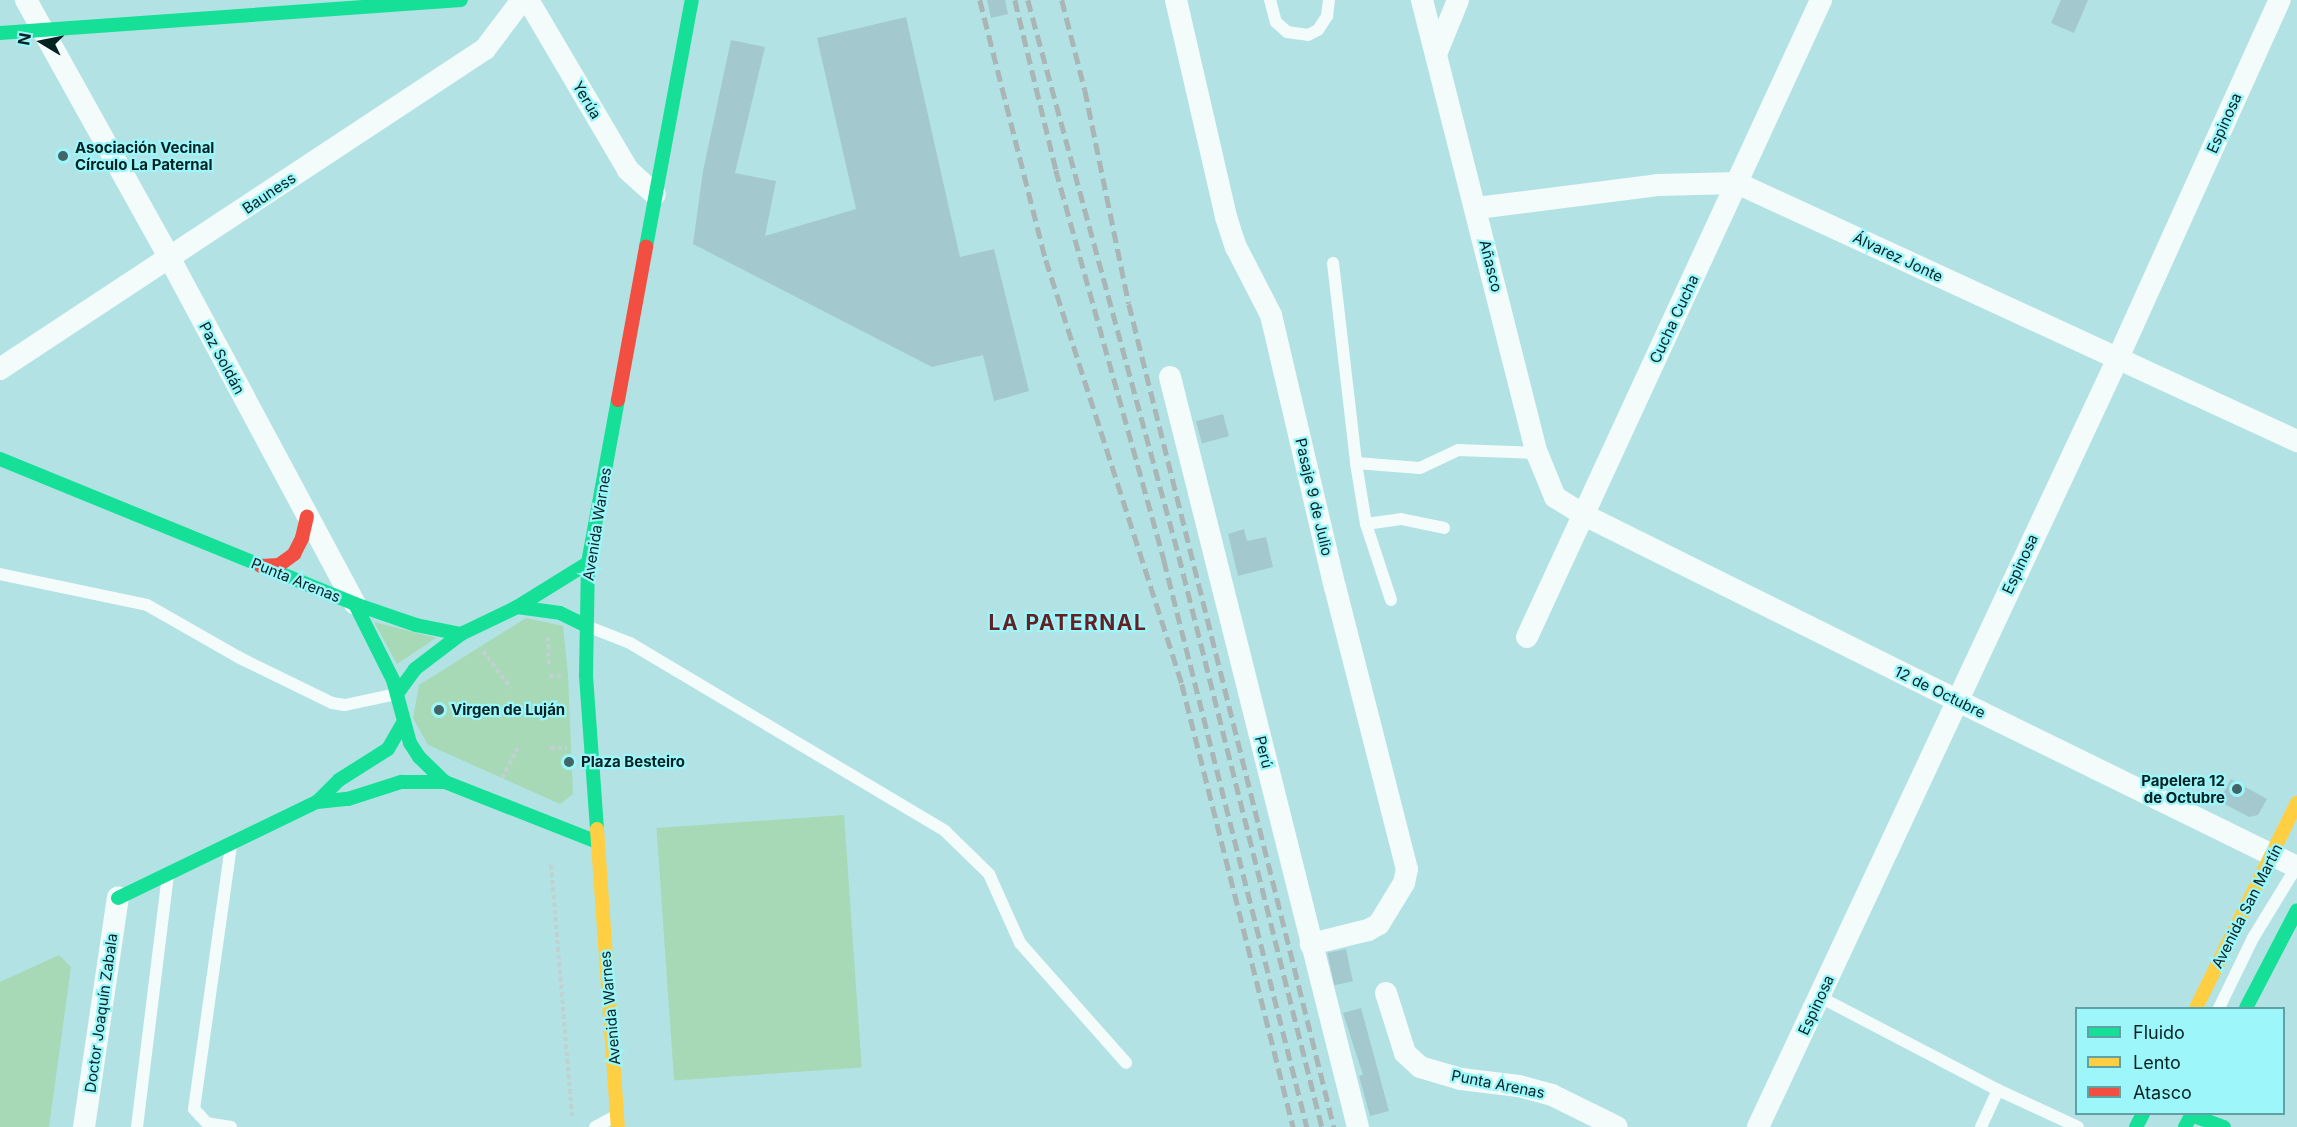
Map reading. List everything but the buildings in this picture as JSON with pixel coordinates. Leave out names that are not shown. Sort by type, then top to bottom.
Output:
[{"type":"street","name":"Paz Soldán","points":[[26,0],[170,259],[380,651],[418,757],[445,782]]},
{"type":"street","points":[[0,33],[461,0]]},
{"type":"street","name":"Bauness","points":[[0,369],[170,259],[484,49],[522,0]]},
{"type":"street","name":"Yerúa","points":[[528,0],[628,170],[655,194]]},
{"type":"street","name":"Avenida Warnes","points":[[618,1121],[597,842],[585,625],[588,563],[692,0]]},
{"type":"street","name":"Pasaje 9 de Julio","points":[[1176,0],[1226,217],[1236,247],[1271,315],[1335,587],[1407,869],[1404,883],[1379,924],[1368,930],[1311,944]]},
{"type":"street","name":"Añasco","points":[[1422,0],[1477,208],[1537,453],[1555,497],[1584,515]]},
{"type":"street","points":[[1436,54],[1458,0]]},
{"type":"street","name":"Cucha Cucha","points":[[1527,637],[1821,0]]},
{"type":"street","name":"Espinosa","points":[[1758,1127],[2118,358],[2280,0]]},
{"type":"street","name":"Álvarez Jonte","points":[[1477,208],[1658,185],[1737,183],[2297,441]]},
{"type":"street","name":"Perú","points":[[1170,377],[1358,1127]]},
{"type":"street","name":"Punta Arenas","points":[[0,459],[355,604],[416,625],[461,634]]},
{"type":"street","name":"12 de Octubre","points":[[1584,515],[1956,700],[2290,861]]},
{"type":"street","points":[[261,566],[279,564],[294,555],[302,538],[307,517]]},
{"type":"street","points":[[397,694],[415,669],[461,634],[517,607],[588,563]]},
{"type":"street","points":[[517,607],[560,613],[585,625]]},
{"type":"street","points":[[118,898],[317,802],[339,780],[388,749],[404,722]]},
{"type":"street","points":[[317,802],[348,799],[401,782],[445,782],[597,842]]},
{"type":"street","name":"Avenida San Martín","points":[[2197,1007],[2290,861],[2297,803]]},
{"type":"street","name":"Doctor Joaquín Zabala","points":[[84,1127],[118,898]]},
{"type":"street","points":[[2247,1007],[2297,910]]},
{"type":"street","name":"Punta Arenas","points":[[1386,993],[1405,1053],[1420,1066],[1461,1079],[1519,1086],[1552,1095],[1617,1127]]},
{"type":"street","points":[[2190,1119],[2224,1127]]},
{"type":"lane","points":[[1270,0],[1276,22],[1287,32],[1308,35],[1318,30],[1327,16],[1329,0]]},
{"type":"lane","points":[[1333,263],[1356,463],[1366,524],[1391,600]]},
{"type":"lane","points":[[1356,463],[1420,468],[1458,450],[1537,453]]},
{"type":"lane","points":[[1366,524],[1401,519],[1444,528]]},
{"type":"lane","points":[[0,574],[147,605],[238,657],[332,703],[345,705],[397,694]]},
{"type":"lane","points":[[585,625],[630,643],[945,831],[988,874],[1020,943],[1126,1063]]},
{"type":"lane","points":[[224,1126],[207,1123],[200,1118],[194,1109],[194,1099],[232,845]]},
{"type":"lane","points":[[2209,1007],[2290,861]]},
{"type":"lane","points":[[2219,1007],[2290,861]]},
{"type":"lane","points":[[137,1127],[168,875]]},
{"type":"lane","points":[[1820,996],[1998,1090],[2078,1127]]},
{"type":"lane","points":[[1981,1127],[1998,1090]]},
{"type":"lane","points":[[595,1127],[618,1121]]},
{"type":"path","points":[[461,634],[481,648],[511,688]]},
{"type":"path","points":[[502,778],[518,748]]},
{"type":"path","points":[[550,748],[572,748]]},
{"type":"path","points":[[551,865],[572,1117]]},
{"type":"green space","points":[[526,618],[563,626],[568,675],[573,794],[560,804],[428,745],[413,718],[419,685]]},
{"type":"green space","points":[[374,622],[436,638],[397,664]]},
{"type":"green space","points":[[844,815],[862,1067],[674,1080],[656,828]]},
{"type":"green space","points":[[59,955],[71,967],[49,1127],[0,1127],[0,982]]},
{"type":"railway","points":[[980,0],[1046,260],[1182,684],[1293,1127]]},
{"type":"railway","points":[[1015,0],[1056,170],[1164,560],[1307,1127]]},
{"type":"railway","points":[[1028,0],[1179,556],[1322,1127]]},
{"type":"railway","points":[[1062,0],[1085,90],[1129,304],[1334,1127]]},
{"type":"traffic: fast","points":[[0,33],[461,0]]},
{"type":"traffic: fast","points":[[646,247],[692,0]]},
{"type":"traffic: fast","points":[[597,829],[586,675],[588,563],[618,400]]},
{"type":"traffic: fast","points":[[0,459],[355,604],[416,625],[461,634]]},
{"type":"traffic: fast","points":[[397,694],[415,669],[461,634],[517,607],[588,563]]},
{"type":"traffic: fast","points":[[355,604],[393,680],[410,743],[419,757],[445,782]]},
{"type":"traffic: fast","points":[[517,607],[560,613],[585,625]]},
{"type":"traffic: fast","points":[[118,898],[317,802],[339,780],[388,749],[404,721]]},
{"type":"traffic: fast","points":[[317,802],[348,799],[401,782],[445,782],[597,842]]},
{"type":"traffic: fast","points":[[2247,1007],[2297,910]]},
{"type":"traffic: fast","points":[[2136,1127],[2142,1115]]},
{"type":"traffic: fast","points":[[2191,1115],[2224,1127]]},
{"type":"traffic: fast","points":[[2185,1127],[2191,1115]]},
{"type":"traffic: slow","points":[[2196,1007],[2297,803]]},
{"type":"traffic: slow","points":[[597,829],[618,1127]]},
{"type":"traffic: jam","points":[[618,400],[646,247]]},
{"type":"traffic: jam","points":[[261,566],[279,565],[294,554],[302,538],[307,517]]},
{"type":"place","name":"Asociación Vecinal Círculo La Paternal","points":[[63,156]]},
{"type":"place","name":"Virgen de Luján","points":[[439,710]]},
{"type":"place","name":"Plaza Besteiro","points":[[569,762]]},
{"type":"place","name":"Papelera 12 de Octubre","points":[[2237,789]]},
{"type":"district","name":"LA PATERNAL","points":[[1068,623]]}]
